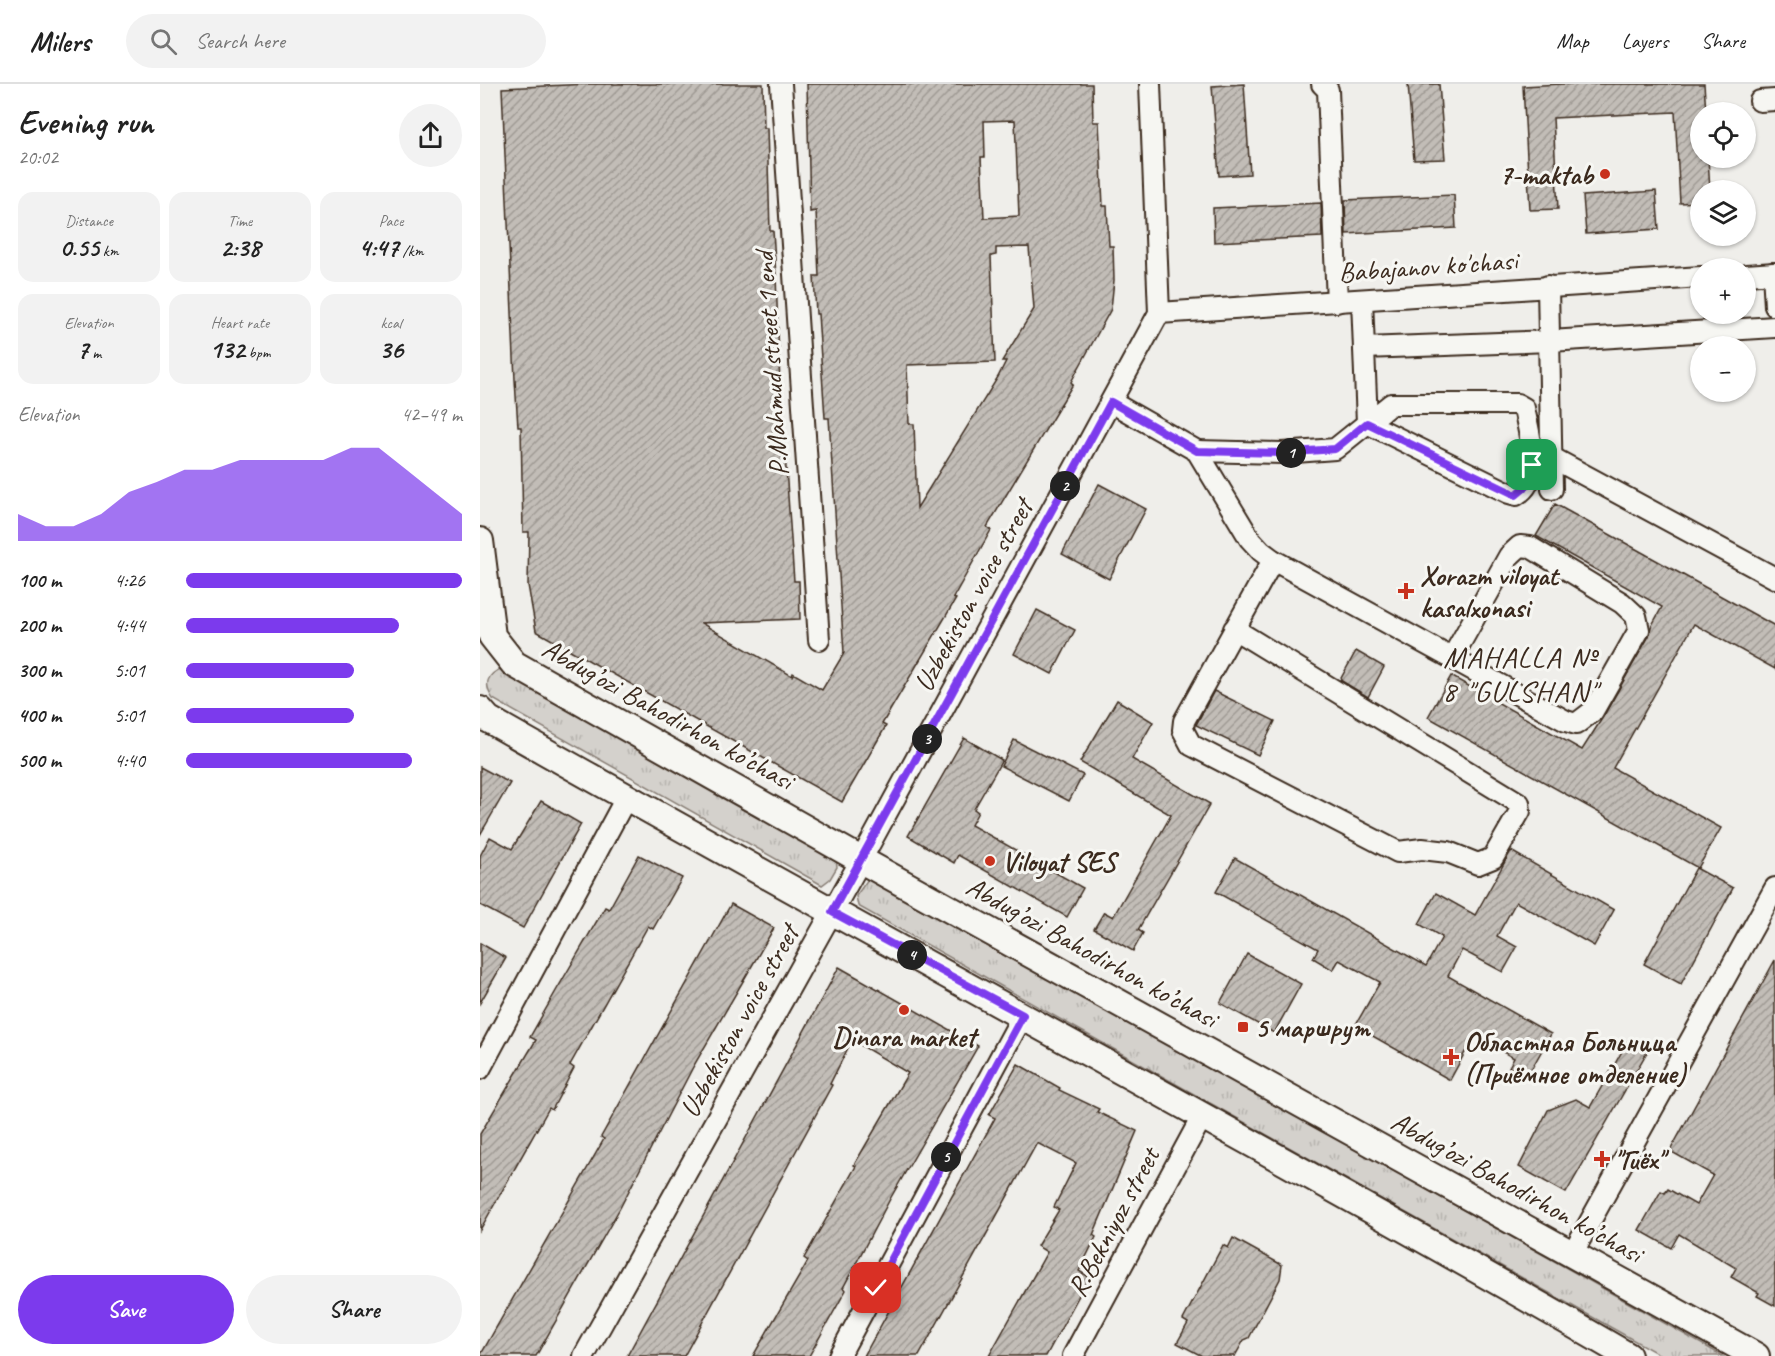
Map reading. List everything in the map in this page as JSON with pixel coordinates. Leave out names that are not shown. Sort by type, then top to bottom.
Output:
[{"type":"main road","name":"Abdug’ozi Bahodirhon ko’chasi","points":[[480,541],[486,639],[514,664],[861,860],[1756,1356]]},
{"type":"main road","points":[[480,710],[488,719],[626,798],[1203,1115],[1628,1356]]},
{"type":"street","name":"P.Mahmud street 1 end","points":[[781,84],[819,640]]},
{"type":"street","points":[[1150,84],[1159,313]]},
{"type":"street","points":[[1322,84],[1328,90],[1337,302]]},
{"type":"street","points":[[1756,274],[1774,273],[1775,306]]},
{"type":"street","name":"Babajanov ko'chasi","points":[[1159,313],[1690,278]]},
{"type":"street","points":[[1548,286],[1551,489]]},
{"type":"street","points":[[1362,300],[1367,423]]},
{"type":"street","name":"Uzbekiston voice street","points":[[584,1356],[861,860],[1159,313]]},
{"type":"street","points":[[1364,348],[1550,341],[1775,327]]},
{"type":"street","points":[[1111,402],[1197,451],[1282,453],[1335,449],[1367,423],[1391,404],[1517,404],[1524,408],[1528,429],[1532,465],[1530,483],[1516,495],[1509,493],[1367,423]]},
{"type":"street","points":[[1197,451],[1250,539],[1261,551],[1566,722],[1576,724],[1593,711],[1639,630],[1636,616],[1622,603],[1530,547],[1520,546],[1509,556],[1452,658]]},
{"type":"street","points":[[1551,457],[1775,579]]},
{"type":"street","points":[[1234,629],[1520,803],[1520,811],[1493,858],[1478,864],[1448,852],[1422,849],[1398,852],[1191,745],[1183,730],[1184,721],[1234,629],[1274,560]]},
{"type":"street","points":[[480,1069],[626,798]]},
{"type":"street","points":[[1572,1254],[1775,888]]},
{"type":"street","points":[[839,1356],[1023,1015]]},
{"type":"street","name":"R.Bekniyoz street","points":[[1073,1356],[1203,1115]]},
{"type":"green space","points":[[503,668],[836,858],[837,867],[830,879],[822,885],[493,699],[488,689],[488,680],[493,673]]},
{"type":"green space","points":[[868,879],[877,880],[1723,1356],[1662,1356],[858,906],[856,896]]},
{"type":"building","points":[[589,84],[763,84],[764,128],[767,128],[770,231],[773,231],[776,276],[782,440],[784,440],[794,581],[799,581],[800,619],[701,623],[792,676],[793,673],[822,690],[844,653],[829,418],[825,418],[818,314],[816,314],[814,276],[819,276],[816,211],[810,212],[807,84],[1092,84],[1093,122],[1099,122],[1103,206],[1107,206],[1109,246],[1113,246],[1114,280],[1111,309],[1071,382],[1073,384],[987,527],[991,530],[953,598],[956,599],[882,724],[886,726],[842,802],[536,631],[528,585],[529,532],[523,532],[521,427],[518,427],[515,380],[502,88]],"holes":[[[1015,120],[1019,216],[984,218],[981,157],[985,157],[984,121]],[[1029,247],[1034,309],[1002,361],[1006,361],[998,377],[917,508],[914,424],[909,424],[907,365],[995,362],[991,256],[996,255],[996,248]]]},
{"type":"building","points":[[1244,84],[1250,174],[1219,176],[1212,86]]},
{"type":"building","points":[[1408,84],[1439,84],[1445,159],[1414,160]]},
{"type":"building","points":[[1704,84],[1705,102],[1690,102],[1690,168],[1709,168],[1709,180],[1690,180],[1690,203],[1680,203],[1675,112],[1553,118],[1558,209],[1530,210],[1523,86]]},
{"type":"building","points":[[1656,191],[1659,229],[1586,234],[1583,196]]},
{"type":"building","points":[[1454,195],[1456,228],[1346,234],[1345,200]]},
{"type":"building","points":[[1321,203],[1322,237],[1214,242],[1213,208]]},
{"type":"building","points":[[1099,484],[1146,509],[1109,579],[1062,554]]},
{"type":"building","points":[[1555,504],[1775,626],[1775,669],[1694,624],[1613,768],[1721,828],[1698,868],[1428,717],[1451,676],[1582,750],[1603,717],[1649,636],[1651,627],[1662,607],[1536,536]]},
{"type":"building","points":[[1037,610],[1075,630],[1052,674],[1014,654]]},
{"type":"building","points":[[1356,651],[1384,667],[1368,697],[1340,680]]},
{"type":"building","points":[[1214,691],[1275,721],[1258,755],[1196,725]]},
{"type":"building","points":[[1117,700],[1153,722],[1132,759],[1210,804],[1138,930],[1143,933],[1133,951],[1094,929],[1104,912],[1113,917],[1171,815],[1080,762]]},
{"type":"building","points":[[964,738],[1002,760],[974,809],[978,812],[971,825],[1083,888],[1067,917],[958,855],[954,863],[908,836]]},
{"type":"building","points":[[1014,740],[1083,775],[1069,801],[1001,766]]},
{"type":"building","points":[[480,767],[510,783],[480,835]]},
{"type":"building","points":[[541,801],[581,824],[523,928],[480,905],[480,856],[490,837],[512,849]]},
{"type":"building","points":[[1511,851],[1614,910],[1594,946],[1516,902],[1497,936],[1517,947],[1503,972],[1462,950],[1448,976],[1551,1034],[1527,1077],[1509,1067],[1514,1058],[1474,1036],[1450,1080],[1355,1026],[1380,982],[1339,960],[1333,970],[1313,958],[1318,949],[1216,892],[1235,858],[1426,966],[1442,937],[1419,924],[1436,893],[1475,915]]},
{"type":"building","points":[[639,855],[682,878],[653,929],[648,926],[570,1065],[574,1068],[552,1110],[549,1108],[480,1230],[480,1134],[536,1040],[530,1037],[556,991],[605,907],[609,909]]},
{"type":"building","points":[[1696,868],[1733,888],[1681,984],[1644,964]]},
{"type":"building","points":[[731,904],[774,928],[693,1067],[620,1208],[536,1356],[480,1356],[604,1139],[601,1137]]},
{"type":"building","points":[[480,943],[506,958],[480,1003]]},
{"type":"building","points":[[1247,954],[1301,984],[1274,1033],[1220,1003]]},
{"type":"building","points":[[1775,960],[1775,1306],[1757,1296],[1759,1293],[1731,1277],[1736,1268],[1679,1234],[1671,1248],[1639,1230],[1661,1191],[1665,1193],[1668,1189],[1696,1205],[1713,1175],[1670,1151]]},
{"type":"building","points":[[839,967],[978,1046],[890,1199],[843,1288],[846,1290],[809,1356],[753,1356],[808,1261],[804,1258],[856,1166],[854,1165],[908,1073],[852,1040],[830,1084],[832,1085],[684,1356],[627,1356]]},
{"type":"building","points":[[1628,1041],[1647,1052],[1566,1193],[1519,1167],[1548,1110],[1576,1099],[1590,1107]]},
{"type":"building","points":[[1018,1064],[1060,1088],[1059,1090],[1099,1109],[1097,1112],[1137,1131],[1093,1235],[1096,1237],[1079,1271],[1089,1277],[1046,1356],[989,1356],[1047,1252],[1037,1246],[1059,1210],[1054,1207],[1076,1163],[1037,1143],[919,1356],[864,1356],[995,1118],[989,1115]]},
{"type":"building","points":[[1233,1238],[1282,1265],[1280,1279],[1249,1338],[1244,1340],[1235,1356],[1202,1356],[1177,1343],[1188,1323],[1183,1320],[1223,1245],[1228,1248]]},
{"type":"place","name":"7-maktab","points":[[1605,174]]},
{"type":"place","name":"Xorazm viloyat kasalxonasi","points":[[1406,591]]},
{"type":"place","name":"Viloyat SES","points":[[990,861]]},
{"type":"place","name":"Dinara market","points":[[904,1010]]},
{"type":"place","name":"5 маршрут","points":[[1243,1027]]},
{"type":"place","name":"Областная Больница (Приёмное отделение)","points":[[1451,1057]]},
{"type":"place","name":"\"Гиёх\"","points":[[1602,1159]]},
{"type":"district","name":"MAHALLA № 8 \"GULSHAN\"","points":[[1520,674]]},
{"type":"route","points":[[876,1288],[1023,1015],[832,912],[1111,402],[1197,451],[1282,453],[1335,449],[1367,423],[1516,495],[1530,483],[1532,465]]}]
